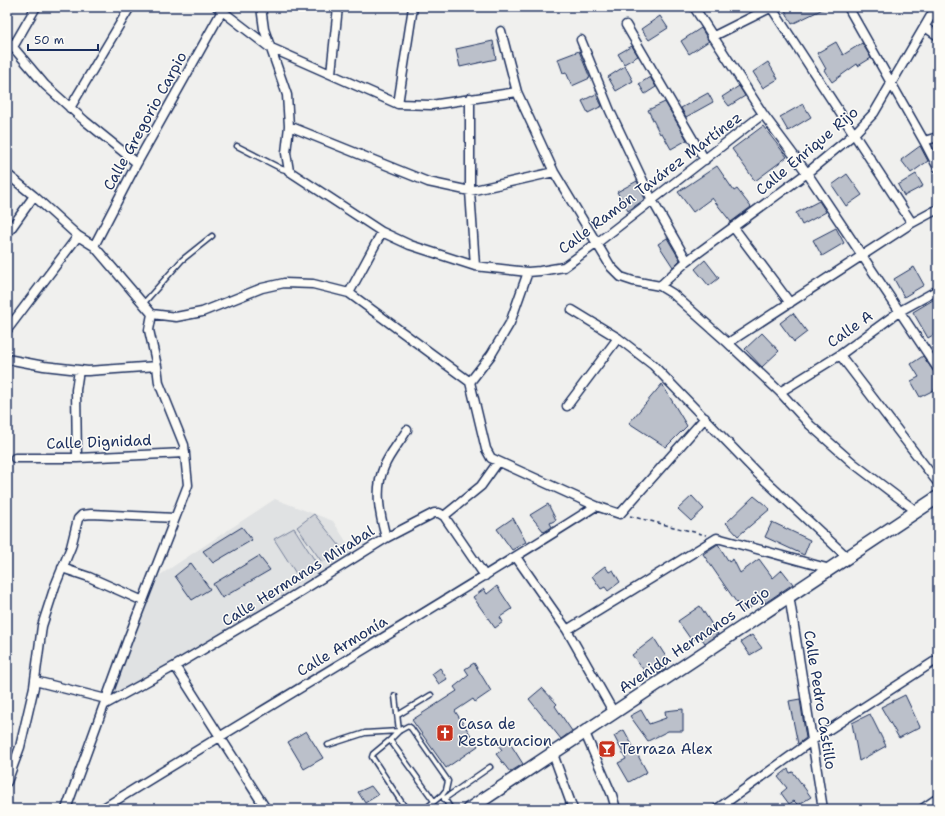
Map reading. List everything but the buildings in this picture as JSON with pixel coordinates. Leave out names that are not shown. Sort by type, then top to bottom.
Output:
[{"type":"main road","name":"Avenida Hermanos Trejo","points":[[476,807],[789,595],[938,497]]},
{"type":"street","points":[[13,47],[36,7]]},
{"type":"street","points":[[70,108],[130,7]]},
{"type":"street","points":[[261,7],[264,29],[269,47],[277,62],[287,95],[289,126],[286,153],[290,171]]},
{"type":"street","points":[[331,73],[338,7]]},
{"type":"street","points":[[398,104],[413,7]]},
{"type":"street","points":[[694,7],[763,114],[807,173],[938,369]]},
{"type":"street","points":[[712,37],[772,7],[912,223]]},
{"type":"street","points":[[848,7],[938,168]]},
{"type":"street","name":"Calle Enrique Rijo","points":[[660,286],[688,261],[807,173],[854,134],[874,113],[936,7]]},
{"type":"street","points":[[219,9],[269,47],[331,73],[398,104],[431,105],[517,92]]},
{"type":"street","name":"Calle Gregorio Carpio","points":[[94,246],[219,9]]},
{"type":"street","points":[[626,25],[705,160]]},
{"type":"street","points":[[925,27],[938,36]]},
{"type":"street","points":[[501,30],[517,92],[554,172],[611,267],[621,276],[633,281],[660,286],[674,294],[780,392],[810,425],[853,463],[916,511]]},
{"type":"street","points":[[7,40],[45,85],[70,108],[137,163]]},
{"type":"street","points":[[581,40],[610,111],[652,200],[688,261]]},
{"type":"street","points":[[470,98],[470,192],[475,266]]},
{"type":"street","name":"Calle Ramón Tavárez Martínez","points":[[290,171],[382,232],[410,245],[475,266],[528,272],[564,267],[597,244],[763,114]]},
{"type":"street","points":[[289,126],[428,182],[470,192],[554,172]]},
{"type":"street","points":[[924,141],[938,136]]},
{"type":"street","points":[[7,174],[78,236],[94,246],[152,314],[176,317],[202,312],[262,288],[284,284],[312,284],[349,292],[470,382],[486,449],[491,458],[596,506],[620,514],[705,418]]},
{"type":"street","points":[[7,234],[34,196]]},
{"type":"street","points":[[728,343],[912,223],[938,209]]},
{"type":"street","points":[[734,228],[790,303]]},
{"type":"street","points":[[349,292],[382,232]]},
{"type":"street","points":[[7,330],[78,236]]},
{"type":"street","points":[[470,382],[491,355],[510,323],[528,272]]},
{"type":"street","name":"Calle A","points":[[780,392],[840,355],[900,311],[938,290]]},
{"type":"street","points":[[572,310],[618,338],[653,365],[757,473],[847,557]]},
{"type":"street","points":[[66,809],[143,601],[188,485],[184,445],[159,383],[149,330],[152,314]]},
{"type":"street","points":[[567,406],[618,338]]},
{"type":"street","points":[[840,355],[938,483]]},
{"type":"street","points":[[7,359],[44,366],[79,370],[157,366]]},
{"type":"street","points":[[77,458],[76,390],[79,370]]},
{"type":"street","points":[[386,538],[378,504],[381,477],[384,466],[407,430]]},
{"type":"street","name":"Calle Dignidad","points":[[15,458],[77,458],[185,453]]},
{"type":"street","points":[[485,576],[444,516],[481,486],[498,462]]},
{"type":"street","name":"Calle Armonía","points":[[102,809],[516,557],[596,506]]},
{"type":"street","name":"Calle Hermanas Mirabal","points":[[105,702],[175,666],[285,601],[386,538],[434,513],[439,513],[444,516]]},
{"type":"street","points":[[7,782],[20,747],[35,681],[42,626],[62,568],[71,547],[78,519],[82,515],[175,518]]},
{"type":"street","points":[[567,630],[717,538],[830,568]]},
{"type":"street","points":[[516,557],[567,630],[614,713]]},
{"type":"street","points":[[62,568],[90,576],[143,601]]},
{"type":"street","name":"Calle Pedro Castillo","points":[[789,595],[823,809]]},
{"type":"street","points":[[717,809],[813,740],[938,658]]},
{"type":"street","points":[[175,666],[266,809]]},
{"type":"street","points":[[35,681],[105,702]]},
{"type":"street","points":[[585,733],[612,795],[616,809]]},
{"type":"street","points":[[553,754],[574,809]]},
{"type":"street","points":[[922,809],[938,798]]},
{"type":"lane","points":[[237,146],[282,169],[290,171]]},
{"type":"lane","points":[[143,305],[182,260],[212,236]]},
{"type":"lane","points":[[398,715],[431,695]]},
{"type":"lane","points":[[395,696],[399,731]]},
{"type":"lane","points":[[406,809],[372,757],[374,752],[407,726],[411,728],[443,772],[448,785],[442,795],[425,809]]},
{"type":"lane","points":[[328,745],[365,733],[399,731]]},
{"type":"lane","points":[[390,740],[434,801]]},
{"type":"lane","points":[[444,799],[490,767]]},
{"type":"lane","points":[[442,795],[451,809]]},
{"type":"path","points":[[620,514],[717,538]]},
{"type":"shaded area","points":[[275,499],[333,521],[356,557],[104,705],[151,581]]},
{"type":"shaded area","points":[[314,514],[343,550],[322,562],[297,527]]},
{"type":"shaded area","points":[[294,528],[317,564],[297,575],[274,539]]},
{"type":"place","name":"Casa de Restauracion","points":[[445,733]]},
{"type":"place","name":"Terraza Alex","points":[[607,749]]}]
